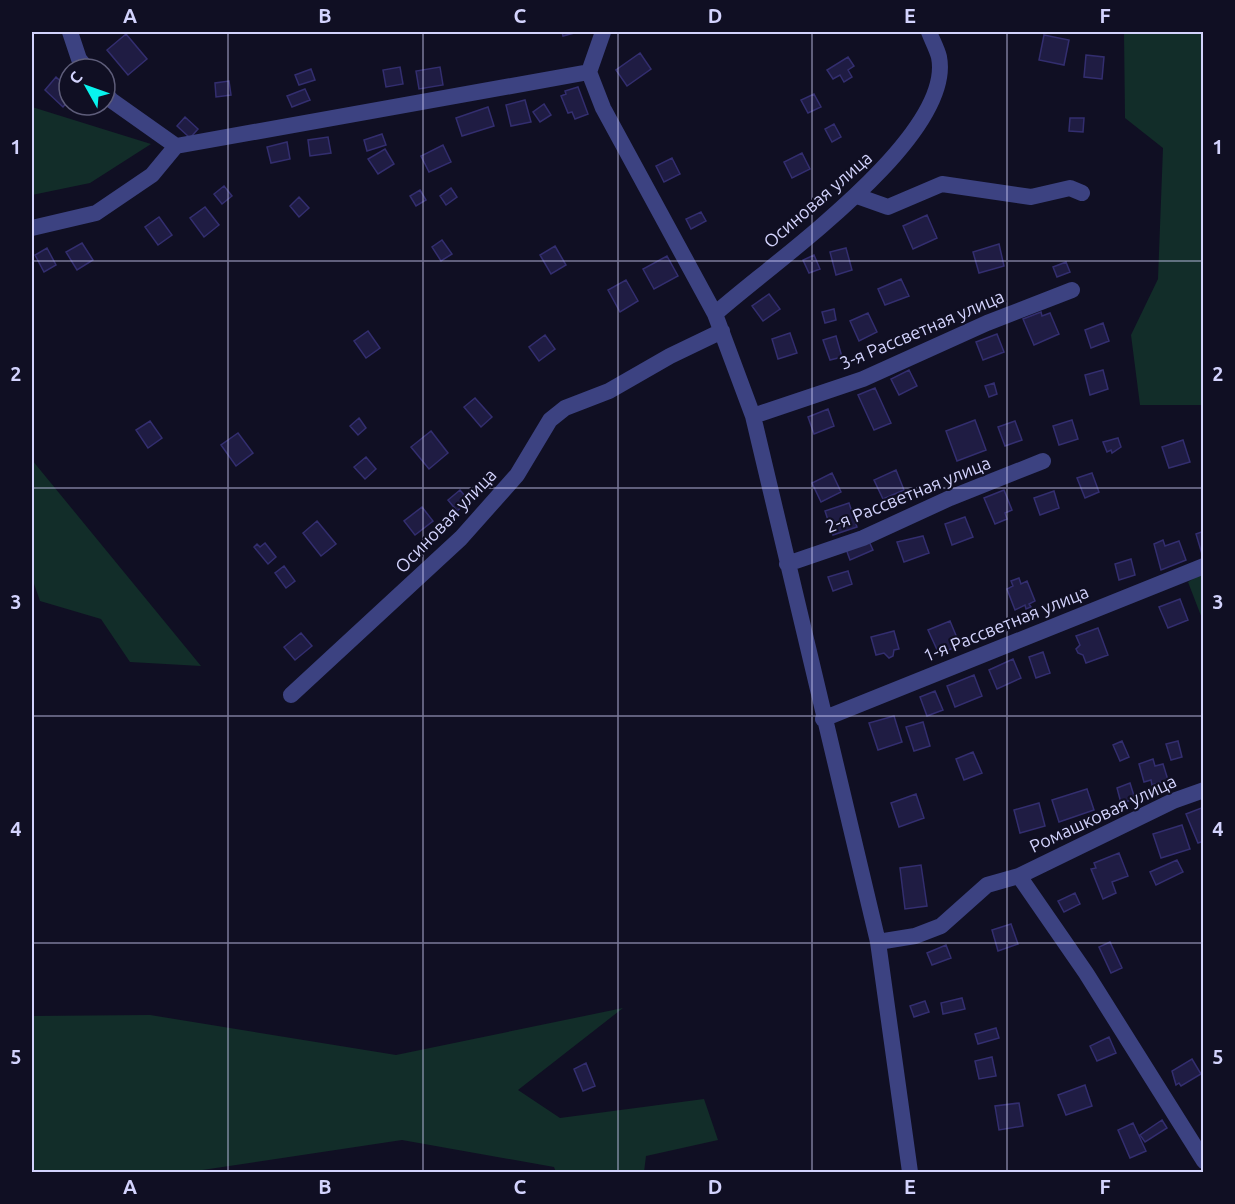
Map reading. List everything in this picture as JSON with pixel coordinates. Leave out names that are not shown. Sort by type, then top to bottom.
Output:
[{"type":"street","points":[[70,32],[78,57]]},
{"type":"street","points":[[603,32],[589,72],[603,108],[715,314],[753,416],[878,942],[910,1173]]},
{"type":"street","name":"Осиновая улица","points":[[715,314],[857,196],[891,162],[920,122],[935,89],[939,58],[929,32]]},
{"type":"street","points":[[32,228],[96,213],[152,175],[176,146],[589,72]]},
{"type":"street","points":[[117,104],[176,146]]},
{"type":"street","points":[[857,196],[888,207],[942,184],[1031,196],[1070,188],[1082,193]]},
{"type":"street","name":"3-я Рассветная улица","points":[[753,416],[863,379],[987,323],[1072,290]]},
{"type":"street","name":"Осиновая улица","points":[[291,695],[461,538],[517,475],[550,420],[565,408],[609,391],[670,356],[722,331]]},
{"type":"street","name":"2-я Рассветная улица","points":[[787,564],[863,538],[950,498],[1043,461]]},
{"type":"street","name":"1-я Рассветная улица","points":[[823,718],[1203,566]]},
{"type":"street","name":"Ромашковая улица","points":[[878,942],[915,936],[941,926],[987,885],[1019,876],[1173,801],[1203,790]]},
{"type":"street","points":[[1019,876],[1086,973],[1203,1161]]},
{"type":"green space","points":[[1124,32],[1203,32],[1203,405],[1140,405],[1131,335],[1158,279],[1163,148],[1125,118]]},
{"type":"green space","points":[[32,107],[57,115],[57,117],[64,117],[151,144],[90,183],[32,195]]},
{"type":"green space","points":[[32,460],[201,666],[130,662],[101,619],[40,601],[32,578]]},
{"type":"green space","points":[[1203,573],[1203,621],[1188,582]]},
{"type":"green space","points":[[623,1008],[518,1090],[560,1118],[704,1099],[718,1140],[646,1156],[644,1172],[556,1172],[554,1167],[402,1140],[189,1172],[32,1172],[32,1016],[150,1015],[396,1055]]},
{"type":"building","points":[[562,32],[578,32],[563,36]]},
{"type":"building","points":[[126,34],[147,59],[128,75],[117,62],[117,57],[113,57],[107,50]]},
{"type":"building","points":[[1044,35],[1069,40],[1064,65],[1039,60]]},
{"type":"building","points":[[640,53],[651,69],[627,86],[616,70]]},
{"type":"building","points":[[1086,55],[1104,57],[1102,79],[1084,77]]},
{"type":"building","points":[[848,57],[854,66],[848,70],[852,77],[844,82],[840,75],[833,79],[827,70]]},
{"type":"building","points":[[400,67],[403,84],[386,87],[383,70]]},
{"type":"building","points":[[440,67],[443,85],[419,89],[416,71]]},
{"type":"building","points":[[311,69],[315,80],[299,85],[295,75]]},
{"type":"building","points":[[56,77],[57,101],[45,90]]},
{"type":"building","points":[[229,81],[231,95],[216,97],[215,83]]},
{"type":"building","points":[[578,87],[588,114],[575,119],[572,112],[568,113],[561,96],[566,94],[565,91]]},
{"type":"building","points":[[305,89],[310,100],[292,107],[287,96]]},
{"type":"building","points":[[814,94],[821,107],[808,113],[801,100]]},
{"type":"building","points":[[525,100],[531,122],[511,126],[506,105]]},
{"type":"building","points":[[544,104],[551,115],[540,122],[533,112]]},
{"type":"building","points":[[488,107],[494,126],[462,136],[456,118]]},
{"type":"building","points":[[185,117],[198,129],[190,138],[177,126]]},
{"type":"building","points":[[1070,118],[1084,118],[1083,132],[1069,131]]},
{"type":"building","points":[[834,124],[841,137],[832,142],[825,129]]},
{"type":"building","points":[[382,134],[386,145],[367,151],[364,140]]},
{"type":"building","points":[[328,137],[331,153],[310,156],[308,140]]},
{"type":"building","points":[[287,142],[290,159],[271,163],[267,147]]},
{"type":"building","points":[[443,145],[451,162],[429,172],[421,156]]},
{"type":"building","points":[[385,149],[394,164],[378,174],[368,159]]},
{"type":"building","points":[[802,153],[810,169],[792,178],[784,162]]},
{"type":"building","points":[[672,158],[680,174],[664,182],[656,166]]},
{"type":"building","points":[[224,186],[232,196],[222,204],[214,194]]},
{"type":"building","points":[[451,188],[457,197],[446,205],[440,196]]},
{"type":"building","points":[[420,190],[426,200],[416,206],[410,196]]},
{"type":"building","points":[[299,197],[309,208],[299,217],[290,206]]},
{"type":"building","points":[[205,207],[219,225],[204,237],[190,218]]},
{"type":"building","points":[[701,212],[706,221],[691,229],[686,219]]},
{"type":"building","points":[[927,215],[937,238],[913,249],[903,226]]},
{"type":"building","points":[[159,217],[172,235],[158,245],[145,227]]},
{"type":"building","points":[[442,240],[452,254],[441,261],[432,247]]},
{"type":"building","points":[[82,243],[93,260],[77,270],[66,252]]},
{"type":"building","points":[[999,244],[1004,266],[979,273],[973,252]]},
{"type":"building","points":[[555,246],[566,265],[551,274],[540,255]]},
{"type":"building","points":[[47,248],[56,265],[44,272],[35,255]]},
{"type":"building","points":[[846,248],[852,270],[836,275],[830,252]]},
{"type":"building","points":[[814,255],[820,269],[809,273],[803,260]]},
{"type":"building","points":[[667,256],[678,276],[654,289],[643,269]]},
{"type":"building","points":[[1066,262],[1070,272],[1057,277],[1053,267]]},
{"type":"building","points":[[901,279],[909,296],[885,305],[878,289]]},
{"type":"building","points":[[626,280],[638,301],[620,312],[608,290]]},
{"type":"building","points":[[769,294],[780,309],[763,321],[752,306]]},
{"type":"building","points":[[834,309],[836,320],[825,323],[822,312]]},
{"type":"building","points":[[1041,312],[1042,316],[1050,313],[1059,334],[1034,345],[1023,319]]},
{"type":"building","points":[[868,313],[877,332],[859,341],[850,321]]},
{"type":"building","points":[[1103,323],[1109,341],[1091,348],[1085,330]]},
{"type":"building","points":[[368,331],[380,348],[366,358],[354,341]]},
{"type":"building","points":[[790,333],[797,353],[778,359],[772,339]]},
{"type":"building","points":[[997,334],[1004,352],[983,360],[976,342]]},
{"type":"building","points":[[545,335],[555,349],[539,361],[529,347]]},
{"type":"building","points":[[836,336],[842,357],[830,360],[823,340]]},
{"type":"building","points":[[909,370],[917,386],[899,395],[891,379]]},
{"type":"building","points":[[1103,370],[1108,389],[1090,395],[1085,375]]},
{"type":"building","points":[[994,383],[997,394],[989,397],[985,386]]},
{"type":"building","points":[[875,388],[891,423],[874,430],[858,395]]},
{"type":"building","points":[[475,398],[492,417],[481,427],[464,407]]},
{"type":"building","points":[[828,409],[834,426],[814,434],[808,417]]},
{"type":"building","points":[[359,418],[366,428],[358,435],[350,426]]},
{"type":"building","points":[[975,420],[986,450],[957,461],[946,431]]},
{"type":"building","points":[[1072,420],[1078,439],[1059,445],[1053,426]]},
{"type":"building","points":[[150,421],[162,438],[148,448],[136,430]]},
{"type":"building","points":[[1015,421],[1022,440],[1005,446],[998,427]]},
{"type":"building","points":[[431,431],[448,453],[429,469],[411,447]]},
{"type":"building","points":[[238,433],[253,453],[236,466],[221,445]]},
{"type":"building","points":[[1118,438],[1121,447],[1112,453],[1111,450],[1107,452],[1103,442]]},
{"type":"building","points":[[1183,440],[1190,462],[1169,468],[1162,447]]},
{"type":"building","points":[[366,457],[376,469],[365,479],[354,467]]},
{"type":"building","points":[[896,470],[904,490],[883,499],[874,480]]},
{"type":"building","points":[[832,473],[841,492],[821,502],[812,483]]},
{"type":"building","points":[[1092,473],[1099,492],[1085,498],[1077,478]]},
{"type":"building","points":[[460,490],[469,501],[457,511],[448,500]]},
{"type":"building","points":[[1004,490],[1012,510],[1005,513],[1007,519],[995,524],[984,498]]},
{"type":"building","points":[[1054,491],[1059,508],[1040,515],[1034,498]]},
{"type":"building","points":[[849,503],[857,527],[833,535],[825,511]]},
{"type":"building","points":[[422,507],[433,521],[415,535],[404,521]]},
{"type":"building","points":[[965,517],[973,537],[952,545],[945,524]]},
{"type":"building","points":[[317,521],[336,544],[321,556],[303,533]]},
{"type":"building","points":[[1204,531],[1204,554],[1202,554],[1196,534]]},
{"type":"building","points":[[923,536],[929,553],[904,562],[897,542]]},
{"type":"building","points":[[868,539],[873,550],[850,560],[846,549]]},
{"type":"building","points":[[1163,540],[1165,546],[1179,541],[1186,560],[1161,570],[1154,544]]},
{"type":"building","points":[[265,543],[276,557],[268,564],[254,547],[257,544],[260,547]]},
{"type":"building","points":[[1131,559],[1135,575],[1119,580],[1115,564]]},
{"type":"building","points":[[284,566],[295,581],[286,588],[275,573]]},
{"type":"building","points":[[848,571],[852,584],[833,591],[828,577]]},
{"type":"building","points":[[1019,578],[1021,584],[1027,581],[1035,601],[1029,604],[1031,607],[1026,609],[1025,605],[1015,610],[1007,589],[1013,586],[1011,581]]},
{"type":"building","points":[[1180,599],[1188,620],[1168,628],[1159,607]]},
{"type":"building","points":[[950,621],[960,645],[939,654],[928,630]]},
{"type":"building","points":[[1098,628],[1108,655],[1086,663],[1083,655],[1076,649],[1080,645],[1076,636]]},
{"type":"building","points":[[894,631],[899,649],[894,650],[893,656],[889,658],[884,653],[876,655],[871,637]]},
{"type":"building","points":[[301,633],[312,646],[295,660],[284,647]]},
{"type":"building","points":[[1043,652],[1050,673],[1036,678],[1029,657]]},
{"type":"building","points":[[1013,659],[1021,678],[997,689],[989,670]]},
{"type":"building","points":[[974,675],[982,696],[955,707],[947,686]]},
{"type":"building","points":[[935,691],[943,710],[927,716],[920,697]]},
{"type":"building","points":[[894,716],[902,742],[878,750],[869,723]]},
{"type":"building","points":[[923,722],[930,746],[914,751],[906,727]]},
{"type":"building","points":[[1122,741],[1129,757],[1120,761],[1113,745]]},
{"type":"building","points":[[1178,741],[1182,757],[1171,760],[1166,744]]},
{"type":"building","points":[[973,752],[982,773],[964,780],[956,759]]},
{"type":"building","points":[[1153,759],[1155,766],[1163,764],[1168,780],[1152,785],[1151,780],[1144,782],[1139,764]]},
{"type":"building","points":[[1130,783],[1135,799],[1121,803],[1117,788]]},
{"type":"building","points":[[1087,789],[1094,810],[1059,822],[1052,800]]},
{"type":"building","points":[[916,794],[924,818],[899,827],[891,803]]},
{"type":"building","points":[[1039,803],[1045,826],[1020,833],[1014,810]]},
{"type":"building","points":[[1204,807],[1204,841],[1198,843],[1186,814]]},
{"type":"building","points":[[1182,825],[1190,849],[1161,858],[1153,834]]},
{"type":"building","points":[[1119,853],[1128,876],[1112,882],[1116,893],[1103,899],[1091,869],[1096,868],[1094,863]]},
{"type":"building","points":[[1177,860],[1183,872],[1156,885],[1150,872]]},
{"type":"building","points":[[921,865],[927,906],[905,909],[900,868]]},
{"type":"building","points":[[1075,893],[1080,904],[1064,912],[1058,901]]},
{"type":"building","points":[[1011,924],[1018,944],[998,951],[992,930]]},
{"type":"building","points":[[1110,942],[1122,968],[1111,973],[1099,947]]},
{"type":"building","points":[[946,945],[951,958],[932,965],[927,953]]},
{"type":"building","points":[[962,998],[965,1009],[943,1014],[941,1003]]},
{"type":"building","points":[[925,1001],[929,1012],[914,1017],[910,1006]]},
{"type":"building","points":[[996,1028],[999,1038],[978,1044],[975,1034]]},
{"type":"building","points":[[1109,1037],[1116,1053],[1097,1061],[1090,1046]]},
{"type":"building","points":[[992,1057],[996,1076],[979,1079],[975,1061]]},
{"type":"building","points":[[1192,1059],[1201,1074],[1181,1086],[1179,1083],[1176,1085],[1172,1071]]},
{"type":"building","points":[[586,1063],[595,1086],[583,1091],[574,1069]]},
{"type":"building","points":[[1085,1085],[1092,1106],[1066,1115],[1058,1095]]},
{"type":"building","points":[[1019,1103],[1023,1126],[999,1130],[995,1106]]},
{"type":"building","points":[[1162,1120],[1167,1128],[1145,1142],[1140,1135]]},
{"type":"building","points":[[1133,1123],[1146,1151],[1130,1158],[1118,1130]]}]
